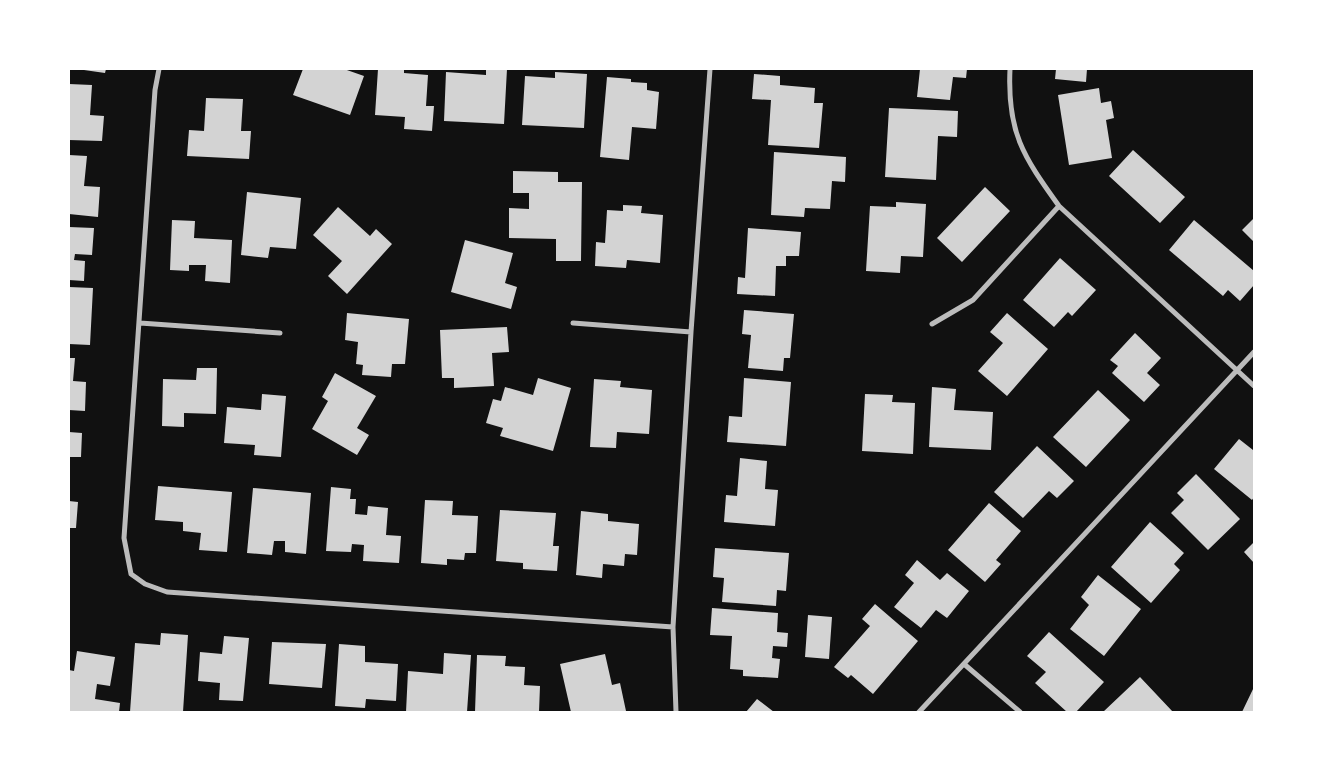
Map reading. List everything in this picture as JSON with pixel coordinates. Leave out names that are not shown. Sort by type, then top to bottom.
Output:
[{"type":"street","points":[[159,69],[155,90],[124,538],[131,574],[145,584],[167,592],[673,627]]},
{"type":"street","points":[[676,712],[673,627],[691,332],[710,69]]},
{"type":"street","points":[[1010,69],[1008,100],[1014,127],[1023,152],[1059,206],[1254,386]]},
{"type":"street","points":[[932,324],[972,300],[1059,206]]},
{"type":"street","points":[[140,323],[280,333]]},
{"type":"street","points":[[573,323],[691,332]]},
{"type":"street","points":[[919,712],[1254,352]]},
{"type":"street","points":[[964,664],[1020,712]]},
{"type":"building","points":[[77,69],[106,69],[105,73]]},
{"type":"building","points":[[303,69],[344,69],[364,76],[350,115],[293,95]]},
{"type":"building","points":[[378,69],[404,69],[404,73],[428,75],[426,106],[434,106],[432,131],[404,129],[405,117],[375,115]]},
{"type":"building","points":[[486,69],[507,69],[504,124],[444,121],[446,72],[486,75]]},
{"type":"building","points":[[920,69],[967,69],[966,78],[953,77],[950,100],[917,97]]},
{"type":"building","points":[[1056,69],[1087,69],[1086,82],[1055,79]]},
{"type":"building","points":[[555,72],[587,74],[584,128],[522,125],[525,76],[555,78]]},
{"type":"building","points":[[754,74],[780,76],[780,85],[815,88],[814,103],[823,103],[819,148],[768,145],[771,100],[752,99]]},
{"type":"building","points":[[607,77],[631,79],[631,82],[647,83],[647,90],[659,92],[656,129],[632,127],[629,160],[600,157]]},
{"type":"building","points":[[69,84],[92,85],[90,115],[104,116],[102,141],[69,140]]},
{"type":"building","points":[[1099,88],[1101,103],[1111,101],[1114,118],[1106,120],[1112,158],[1069,165],[1058,95]]},
{"type":"building","points":[[206,98],[243,99],[241,131],[251,131],[249,159],[187,156],[189,130],[204,131]]},
{"type":"building","points":[[889,108],[958,111],[957,137],[938,136],[936,180],[885,177]]},
{"type":"building","points":[[1133,150],[1185,197],[1160,223],[1109,176]]},
{"type":"building","points":[[774,152],[846,157],[845,182],[832,181],[830,209],[805,208],[804,217],[771,215]]},
{"type":"building","points":[[69,155],[87,156],[84,186],[100,187],[98,217],[69,214]]},
{"type":"building","points":[[513,171],[558,172],[558,182],[582,182],[581,261],[556,261],[556,239],[509,238],[509,208],[529,209],[529,193],[513,193]]},
{"type":"building","points":[[985,187],[1010,211],[962,262],[937,238]]},
{"type":"building","points":[[247,192],[301,198],[296,249],[270,247],[268,258],[241,255]]},
{"type":"building","points":[[896,202],[926,204],[923,257],[901,256],[900,273],[866,271],[870,206],[896,207]]},
{"type":"building","points":[[623,205],[642,206],[641,213],[663,215],[660,263],[627,260],[626,268],[595,266],[596,242],[605,243],[607,210],[623,211]]},
{"type":"building","points":[[338,207],[370,236],[376,229],[392,244],[347,294],[328,276],[342,261],[313,235]]},
{"type":"building","points":[[1254,218],[1254,242],[1242,230]]},
{"type":"building","points":[[172,220],[195,221],[194,238],[232,240],[230,283],[205,281],[206,265],[189,265],[189,271],[170,270]]},
{"type":"building","points":[[1194,220],[1254,271],[1254,285],[1240,301],[1228,290],[1223,296],[1169,250]]},
{"type":"building","points":[[69,227],[94,228],[92,255],[75,254],[74,260],[85,261],[84,281],[69,280]]},
{"type":"building","points":[[748,228],[801,232],[799,256],[786,256],[786,266],[776,266],[775,296],[737,294],[738,277],[745,278]]},
{"type":"building","points":[[465,240],[513,253],[505,283],[517,287],[511,309],[451,292]]},
{"type":"building","points":[[1060,258],[1096,290],[1072,316],[1068,312],[1054,327],[1023,300]]},
{"type":"building","points":[[69,287],[93,288],[90,345],[69,344]]},
{"type":"building","points":[[744,310],[794,314],[790,358],[784,358],[783,371],[748,368],[751,335],[742,334]]},
{"type":"building","points":[[347,313],[409,319],[405,364],[392,364],[391,377],[362,375],[363,365],[356,364],[358,342],[345,340]]},
{"type":"building","points":[[1007,313],[1048,349],[1007,396],[978,371],[1003,343],[990,332]]},
{"type":"building","points":[[507,327],[509,352],[492,353],[494,386],[454,388],[454,378],[442,378],[440,330]]},
{"type":"building","points":[[1135,333],[1161,358],[1147,373],[1160,385],[1144,402],[1112,373],[1118,366],[1110,360]]},
{"type":"building","points":[[69,358],[75,358],[73,381],[86,382],[85,411],[69,410]]},
{"type":"building","points":[[197,368],[217,368],[216,414],[184,413],[184,427],[162,426],[163,379],[196,380]]},
{"type":"building","points":[[335,373],[376,396],[357,428],[369,435],[357,455],[312,429],[328,401],[322,397]]},
{"type":"building","points":[[538,378],[571,388],[553,451],[500,436],[503,428],[486,423],[493,399],[501,401],[505,387],[533,395]]},
{"type":"building","points":[[744,378],[791,382],[786,446],[727,442],[729,416],[742,417]]},
{"type":"building","points":[[594,379],[621,381],[620,387],[652,390],[649,434],[617,432],[616,448],[590,447]]},
{"type":"building","points":[[932,387],[956,389],[954,410],[993,412],[991,450],[929,447]]},
{"type":"building","points":[[1098,390],[1130,420],[1086,467],[1053,437]]},
{"type":"building","points":[[262,394],[286,396],[281,457],[254,455],[255,445],[224,443],[227,407],[261,410]]},
{"type":"building","points":[[865,394],[893,395],[892,402],[915,403],[913,454],[862,451]]},
{"type":"building","points":[[69,432],[82,433],[81,457],[69,457]]},
{"type":"building","points":[[1239,439],[1253,450],[1254,448],[1254,497],[1252,500],[1214,469]]},
{"type":"building","points":[[1037,446],[1074,481],[1057,498],[1049,491],[1023,518],[994,492]]},
{"type":"building","points":[[740,458],[767,461],[765,489],[778,490],[775,526],[724,522],[726,495],[737,496]]},
{"type":"building","points":[[1196,474],[1240,519],[1208,550],[1171,513],[1184,500],[1177,493]]},
{"type":"building","points":[[158,486],[232,492],[227,552],[199,550],[201,533],[183,531],[183,522],[155,520]]},
{"type":"building","points":[[331,487],[351,489],[350,499],[356,499],[355,514],[367,515],[368,506],[388,508],[386,535],[401,536],[399,563],[363,561],[364,545],[352,544],[351,552],[326,551]]},
{"type":"building","points":[[253,488],[311,493],[306,554],[285,552],[285,541],[274,541],[272,555],[247,553]]},
{"type":"building","points":[[425,500],[453,501],[452,515],[478,516],[476,553],[465,553],[464,560],[447,559],[447,565],[421,563]]},
{"type":"building","points":[[69,501],[78,502],[76,528],[69,528]]},
{"type":"building","points":[[989,503],[1021,531],[996,560],[1001,564],[985,582],[948,550]]},
{"type":"building","points":[[500,510],[556,513],[553,546],[559,546],[557,571],[523,569],[523,563],[496,561]]},
{"type":"building","points":[[581,511],[608,514],[608,521],[639,524],[637,555],[625,554],[624,566],[603,564],[602,578],[576,575]]},
{"type":"building","points":[[1150,522],[1184,553],[1174,564],[1180,570],[1151,603],[1111,567]]},
{"type":"building","points":[[1254,542],[1254,563],[1244,552]]},
{"type":"building","points":[[715,548],[789,553],[786,591],[777,590],[776,606],[722,602],[724,578],[713,577]]},
{"type":"building","points":[[917,560],[940,580],[947,573],[969,591],[947,618],[936,610],[921,628],[894,607],[914,583],[905,575]]},
{"type":"building","points":[[1098,575],[1141,609],[1104,656],[1070,629],[1089,605],[1081,597]]},
{"type":"building","points":[[875,604],[918,641],[873,694],[851,675],[848,678],[834,667],[870,626],[862,619]]},
{"type":"building","points":[[712,608],[778,613],[777,632],[788,633],[787,647],[773,646],[772,658],[780,659],[778,678],[743,676],[743,670],[730,669],[732,636],[710,635]]},
{"type":"building","points":[[808,615],[832,617],[829,659],[805,657]]},
{"type":"building","points":[[1049,632],[1104,682],[1076,712],[1067,712],[1035,683],[1046,672],[1027,656]]},
{"type":"building","points":[[161,633],[188,635],[183,712],[130,712],[135,643],[160,645]]},
{"type":"building","points":[[224,636],[249,638],[243,701],[219,700],[220,683],[198,681],[200,652],[222,654]]},
{"type":"building","points":[[272,642],[326,644],[322,688],[269,684]]},
{"type":"building","points":[[339,644],[365,646],[365,662],[398,664],[396,701],[366,699],[365,708],[335,706]]},
{"type":"building","points":[[77,651],[115,657],[110,686],[97,684],[95,699],[120,703],[119,712],[69,712],[69,670],[74,671]]},
{"type":"building","points":[[444,653],[471,655],[467,712],[406,712],[408,671],[443,674]]},
{"type":"building","points":[[605,654],[612,685],[620,683],[626,711],[571,712],[560,664]]},
{"type":"building","points":[[477,655],[506,656],[505,666],[525,667],[524,685],[540,686],[539,712],[475,712]]},
{"type":"building","points":[[1140,677],[1173,712],[1103,712]]},
{"type":"building","points":[[1254,687],[1254,712],[1242,712]]},
{"type":"building","points":[[757,699],[774,712],[746,712]]}]
